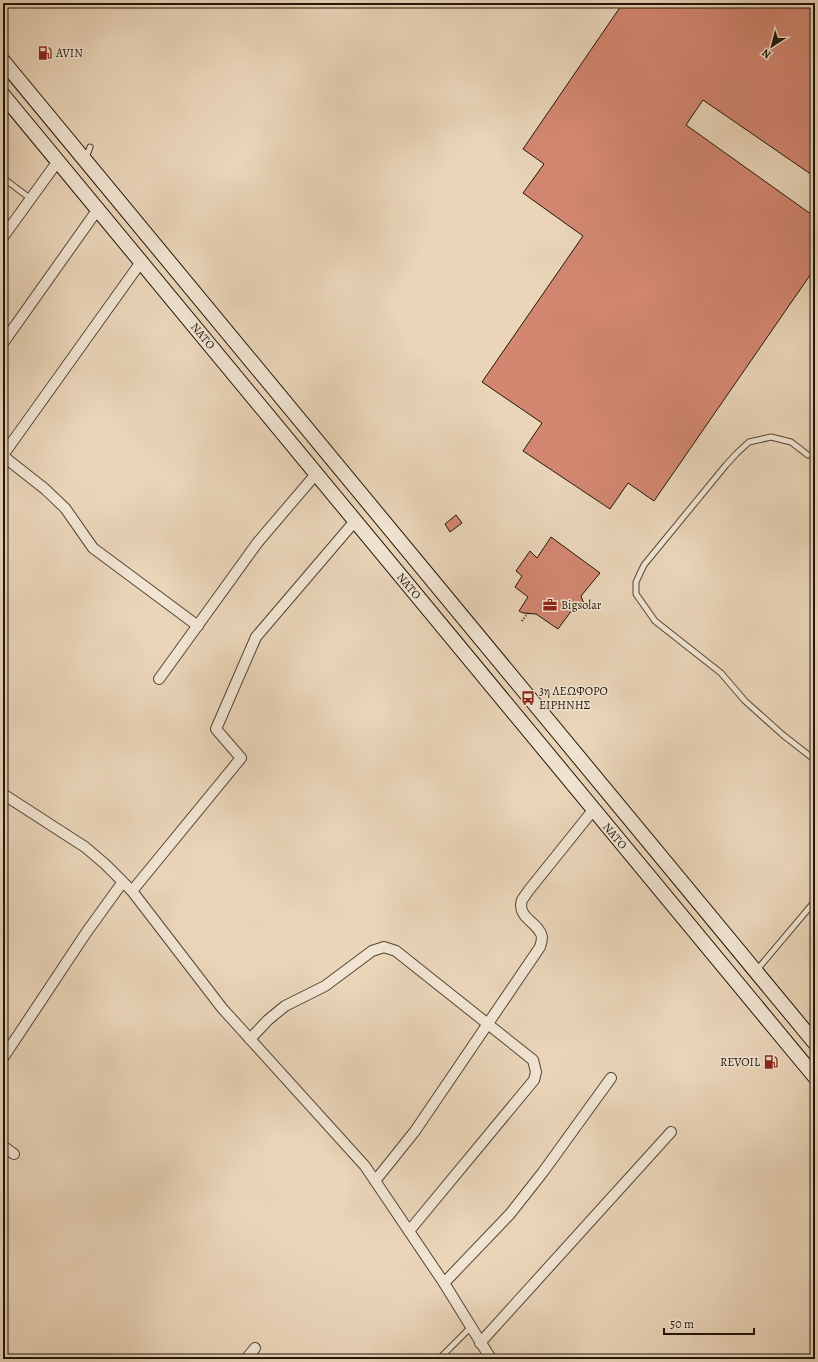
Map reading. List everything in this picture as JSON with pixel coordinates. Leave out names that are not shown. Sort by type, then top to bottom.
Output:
[{"type":"main road","name":"ΝΑΤΟ","points":[[3,61],[815,1044]]},
{"type":"main road","name":"ΝΑΤΟ","points":[[3,94],[815,1077]]},
{"type":"street","points":[[3,237],[58,161]]},
{"type":"street","points":[[3,343],[98,209]]},
{"type":"street","points":[[141,262],[3,456],[45,489],[65,508],[93,548],[198,626]]},
{"type":"street","points":[[159,679],[258,542],[316,474]]},
{"type":"street","points":[[132,891],[241,758],[216,729],[256,637],[355,520]]},
{"type":"street","points":[[3,794],[85,847],[105,864],[122,883],[132,891],[222,1008],[365,1166],[444,1283],[480,1344],[491,1359]]},
{"type":"street","points":[[375,1181],[415,1131],[540,947],[542,938],[538,929],[527,919],[522,911],[522,901],[529,890],[594,809]]},
{"type":"street","points":[[3,1058],[86,933],[122,883]]},
{"type":"street","points":[[250,1040],[268,1020],[285,1006],[325,986],[372,951],[384,947],[396,951],[533,1060],[536,1068],[535,1076],[531,1084],[409,1231]]},
{"type":"street","points":[[444,1283],[510,1214],[543,1172],[611,1078]]},
{"type":"street","points":[[480,1344],[671,1132]]},
{"type":"street","points":[[3,1146],[14,1154]]},
{"type":"street","points":[[246,1359],[255,1348]]},
{"type":"lane","points":[[85,161],[90,147]]},
{"type":"lane","points":[[3,178],[31,199]]},
{"type":"lane","points":[[808,455],[791,442],[771,437],[749,442],[726,465],[644,565],[636,582],[636,594],[655,621],[721,673],[745,701],[783,735],[815,760]]},
{"type":"lane","points":[[755,971],[815,901]]},
{"type":"lane","points":[[440,1359],[471,1327]]},
{"type":"path","points":[[522,621],[528,614]]},
{"type":"building","points":[[623,3],[815,3],[815,177],[703,100],[686,125],[815,217],[815,268],[654,501],[628,483],[610,509],[523,451],[542,423],[482,382],[583,236],[523,193],[544,164],[523,149]]},
{"type":"building","points":[[456,515],[462,523],[450,532],[445,524]]},
{"type":"building","points":[[551,537],[600,573],[581,596],[584,604],[575,606],[558,629],[536,614],[523,613],[519,611],[528,597],[515,587],[522,576],[516,571],[530,551],[537,558]]},
{"type":"place","name":"AVIN","points":[[45,53]]},
{"type":"place","name":"Bigsolar","points":[[550,605]]},
{"type":"place","name":"3η ΛΕΩΦΟΡΟ ΕΙΡΗΝΗΣ","points":[[528,698]]},
{"type":"place","name":"REVOIL","points":[[771,1062]]}]
